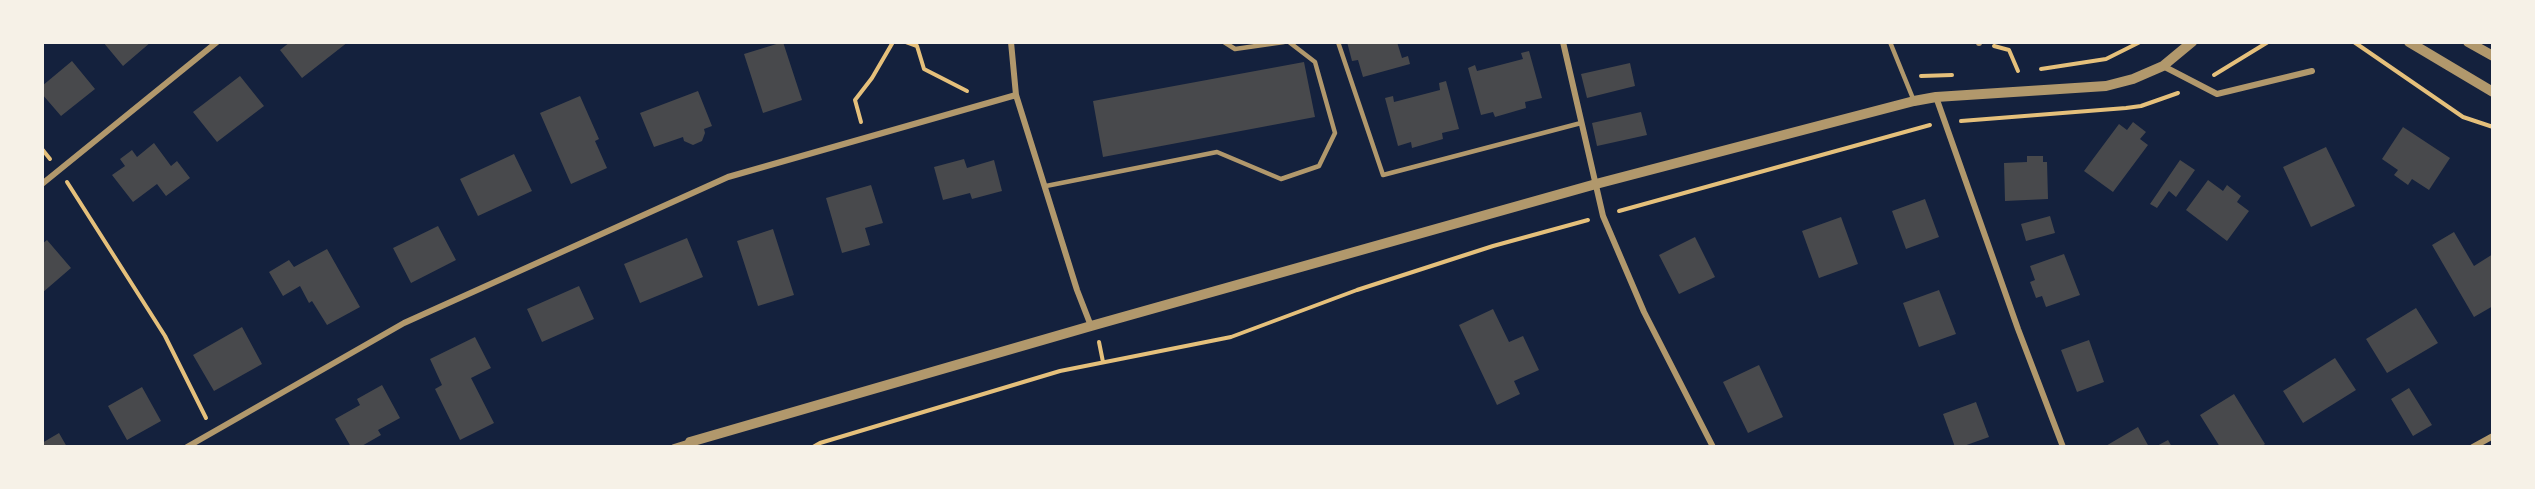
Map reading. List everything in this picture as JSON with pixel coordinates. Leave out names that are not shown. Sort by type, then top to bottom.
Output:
[{"type":"street","points":[[42,184],[217,42]]},
{"type":"street","points":[[1011,42],[1016,95],[1077,290],[1091,326]]},
{"type":"street","points":[[1563,42],[1603,216],[1644,312],[1713,447]]},
{"type":"street","points":[[2409,42],[2493,93]]},
{"type":"street","points":[[2468,42],[2493,56]]},
{"type":"street","points":[[674,447],[691,444],[1091,326],[1596,184],[1914,101],[1936,97],[2106,86],[2133,79],[2163,66],[2193,43]]},
{"type":"street","points":[[2163,66],[2217,94],[2312,71]]},
{"type":"street","points":[[187,447],[404,323],[728,177],[1016,95]]},
{"type":"street","points":[[1936,97],[1947,122],[2018,329],[2063,447]]},
{"type":"street","points":[[2473,447],[2493,436]]},
{"type":"lane","points":[[1224,42],[1235,49],[1284,42]]},
{"type":"lane","points":[[1046,186],[1217,152],[1281,179],[1319,166],[1335,133],[1315,62],[1288,42]]},
{"type":"lane","points":[[1338,42],[1383,175],[1581,123]]},
{"type":"lane","points":[[1890,42],[1914,101]]},
{"type":"path","points":[[865,138],[855,100],[872,78],[893,42]]},
{"type":"path","points":[[906,42],[916,46],[924,69],[969,92],[973,107]]},
{"type":"path","points":[[1979,42],[2008,50],[2018,71]]},
{"type":"path","points":[[2032,70],[2106,59],[2140,42]]},
{"type":"path","points":[[813,447],[1060,370],[1231,337],[1357,290],[1493,246],[1913,129],[1947,122],[2126,108],[2172,96],[2268,42]]},
{"type":"path","points":[[2354,42],[2463,117],[2493,127]]},
{"type":"path","points":[[2007,72],[2025,71]]},
{"type":"path","points":[[1905,77],[1962,74]]},
{"type":"path","points":[[42,149],[59,170],[165,336],[213,432]]},
{"type":"building","points":[[103,42],[151,42],[123,66]]},
{"type":"building","points":[[290,42],[348,42],[302,78],[280,50]]},
{"type":"building","points":[[783,42],[802,100],[763,113],[744,54]]},
{"type":"building","points":[[1347,42],[1397,42],[1402,58],[1408,56],[1410,64],[1363,77],[1358,60],[1352,61]]},
{"type":"building","points":[[1529,51],[1542,98],[1525,102],[1526,108],[1495,117],[1493,112],[1481,115],[1468,68],[1475,65],[1477,71],[1523,59],[1521,53]]},
{"type":"building","points":[[72,61],[95,89],[61,116],[42,94],[42,86]]},
{"type":"building","points":[[1304,62],[1315,117],[1103,157],[1093,101]]},
{"type":"building","points":[[1630,63],[1635,86],[1587,98],[1581,74]]},
{"type":"building","points":[[240,76],[264,106],[217,142],[193,112]]},
{"type":"building","points":[[1446,81],[1459,129],[1442,133],[1443,139],[1412,148],[1411,142],[1398,146],[1385,98],[1393,96],[1394,102],[1440,90],[1439,83]]},
{"type":"building","points":[[698,91],[712,126],[704,129],[702,141],[693,145],[684,141],[683,137],[654,147],[640,113]]},
{"type":"building","points":[[580,96],[599,139],[595,141],[607,168],[571,184],[540,113]]},
{"type":"building","points":[[1641,112],[1647,135],[1597,146],[1592,123]]},
{"type":"building","points":[[2133,122],[2146,132],[2140,139],[2148,145],[2113,192],[2084,171],[2119,124],[2127,130]]},
{"type":"building","points":[[2403,127],[2450,158],[2429,190],[2412,179],[2408,185],[2394,175],[2398,170],[2382,159]]},
{"type":"building","points":[[154,143],[171,166],[177,161],[190,178],[166,196],[157,184],[133,202],[112,175],[125,166],[120,159],[132,150],[137,157]]},
{"type":"building","points":[[2326,147],[2355,206],[2311,227],[2283,167]]},
{"type":"building","points":[[514,154],[532,191],[478,216],[460,179]]},
{"type":"building","points":[[2027,156],[2043,156],[2043,162],[2047,162],[2048,199],[2005,201],[2004,163],[2027,162]]},
{"type":"building","points":[[964,159],[967,168],[994,160],[1002,191],[972,199],[970,193],[943,200],[934,167]]},
{"type":"building","points":[[2180,160],[2195,170],[2176,197],[2169,191],[2157,208],[2150,204]]},
{"type":"building","points":[[2208,180],[2223,191],[2227,185],[2241,196],[2237,202],[2249,211],[2227,241],[2186,210]]},
{"type":"building","points":[[871,185],[883,223],[865,228],[870,245],[842,253],[826,198]]},
{"type":"building","points":[[1925,199],[1939,237],[1906,249],[1892,211]]},
{"type":"building","points":[[2050,216],[2055,233],[2026,241],[2021,224]]},
{"type":"building","points":[[1841,217],[1858,264],[1819,278],[1802,231]]},
{"type":"building","points":[[438,226],[456,260],[411,283],[393,248]]},
{"type":"building","points":[[773,229],[794,295],[758,306],[737,241]]},
{"type":"building","points":[[2454,232],[2474,266],[2493,254],[2493,306],[2474,317],[2432,245]]},
{"type":"building","points":[[1695,237],[1715,277],[1679,294],[1659,255]]},
{"type":"building","points":[[687,238],[703,277],[640,303],[624,264]]},
{"type":"building","points":[[47,240],[71,268],[42,293],[42,244]]},
{"type":"building","points":[[327,249],[360,307],[327,325],[312,301],[309,303],[300,286],[283,296],[269,272],[289,260],[294,267]]},
{"type":"building","points":[[2064,254],[2080,295],[2046,307],[2042,296],[2036,298],[2030,282],[2035,280],[2030,266]]},
{"type":"building","points":[[579,286],[594,319],[542,342],[527,309]]},
{"type":"building","points":[[1939,290],[1956,334],[1919,347],[1903,303]]},
{"type":"building","points":[[2416,308],[2438,343],[2387,373],[2366,339]]},
{"type":"building","points":[[1493,309],[1509,342],[1523,336],[1539,370],[1514,381],[1520,394],[1497,405],[1459,325]]},
{"type":"building","points":[[242,327],[262,364],[214,391],[193,355]]},
{"type":"building","points":[[475,337],[491,368],[471,378],[494,423],[460,440],[435,389],[442,385],[430,359]]},
{"type":"building","points":[[2089,340],[2104,382],[2077,392],[2061,350]]},
{"type":"building","points":[[2335,358],[2356,390],[2303,423],[2283,391]]},
{"type":"building","points":[[1759,365],[1783,417],[1748,433],[1723,382]]},
{"type":"building","points":[[382,385],[400,418],[378,430],[381,435],[360,447],[351,447],[335,419],[360,405],[357,399]]},
{"type":"building","points":[[142,387],[161,421],[127,440],[108,406]]},
{"type":"building","points":[[2409,388],[2432,425],[2413,436],[2391,399]]},
{"type":"building","points":[[2234,394],[2265,444],[2261,447],[2220,447],[2200,415]]},
{"type":"building","points":[[1976,402],[1989,437],[1955,447],[1943,414]]},
{"type":"building","points":[[2138,427],[2149,447],[2104,447]]},
{"type":"building","points":[[59,433],[67,447],[42,447],[42,443]]},
{"type":"building","points":[[2168,440],[2172,447],[2155,447]]}]
